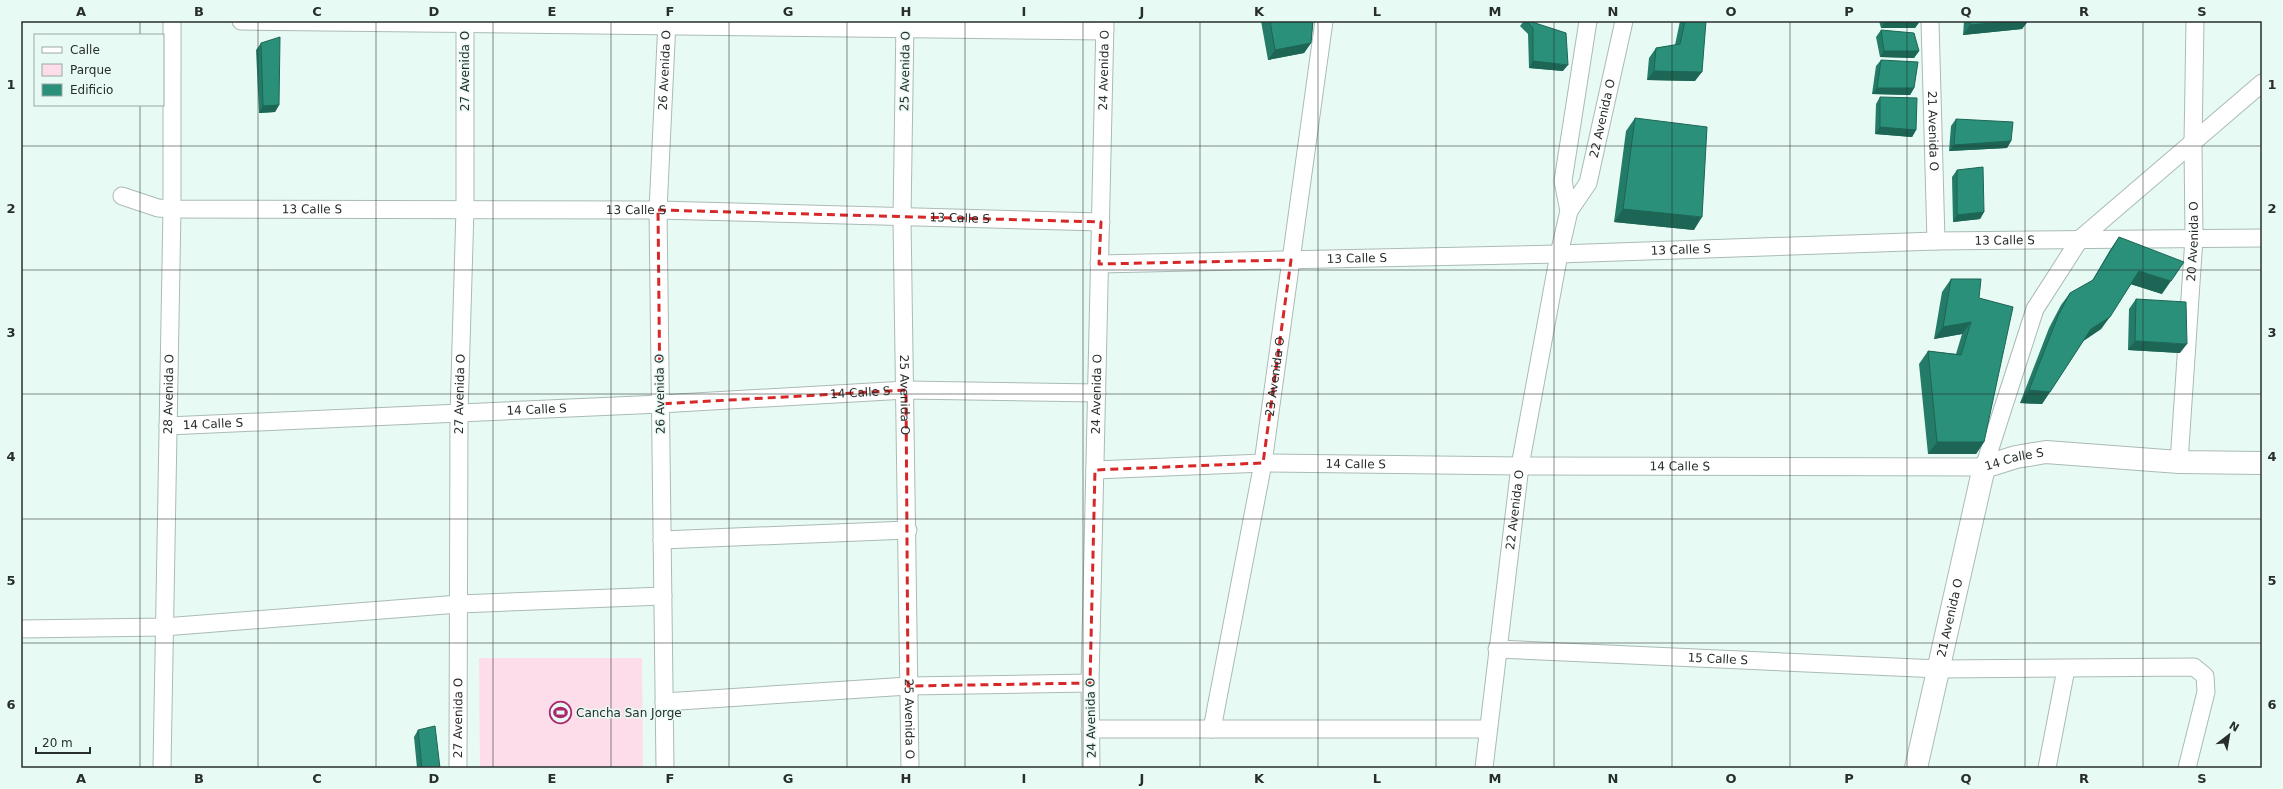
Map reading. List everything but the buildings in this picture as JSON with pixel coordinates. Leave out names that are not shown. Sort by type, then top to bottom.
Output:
[{"type":"street","name":"28 Avenida O","points":[[162,768],[172,208],[172,21]]},
{"type":"street","points":[[241,21],[1105,26]]},
{"type":"street","name":"23 Avenida O","points":[[1212,729],[1262,463],[1324,21]]},
{"type":"street","points":[[1570,212],[1563,181],[1588,21]]},
{"type":"street","name":"22 Avenida O","points":[[1484,768],[1487,729],[1520,466],[1559,254],[1570,212],[1588,183],[1624,21]]},
{"type":"street","name":"21 Avenida O","points":[[1930,21],[1936,241]]},
{"type":"street","name":"20 Avenida O","points":[[2180,462],[2194,238],[2192,143],[2195,21]]},
{"type":"street","name":"27 Avenida O","points":[[458,768],[458,413],[465,209],[465,22]]},
{"type":"street","name":"26 Avenida O","points":[[665,768],[658,210],[667,24]]},
{"type":"street","name":"25 Avenida O","points":[[905,25],[902,218],[906,390],[910,768]]},
{"type":"street","name":"24 Avenida O","points":[[1091,768],[1090,683],[1105,26]]},
{"type":"street","points":[[1984,467],[2035,309],[2080,239],[2262,83]]},
{"type":"street","name":"13 Calle S","points":[[122,196],[158,208],[658,210],[902,218],[1101,222]]},
{"type":"street","name":"13 Calle S","points":[[1099,264],[1559,254],[1936,241],[2262,238]]},
{"type":"street","name":"14 Calle S","points":[[168,426],[660,404],[906,390],[1097,393]]},
{"type":"street","name":"14 Calle S","points":[[1095,470],[1262,463],[1520,466],[1984,467],[2016,457],[2046,452],[2180,462],[2262,464]]},
{"type":"street","name":"21 Avenida O","points":[[1916,768],[1984,467]]},
{"type":"street","points":[[662,540],[908,530]]},
{"type":"street","points":[[21,629],[164,627],[459,604],[663,596]]},
{"type":"street","name":"15 Calle S","points":[[1497,649],[1939,669],[2194,667],[2205,676],[2206,692],[2187,768]]},
{"type":"street","points":[[2046,768],[2066,669]]},
{"type":"street","points":[[664,702],[908,686],[1090,683]]},
{"type":"street","points":[[1090,729],[1487,729]]},
{"type":"highlighted area","points":[[658,210],[1101,222],[1099,264],[1291,260],[1263,463],[1095,470],[1090,683],[908,686],[906,390],[660,404]]},
{"type":"green space","name":"Cancha San Jorge","points":[[479,658],[642,658],[643,768],[480,768]]},
{"type":"place","name":"Cancha San Jorge","points":[[561,713]]}]
